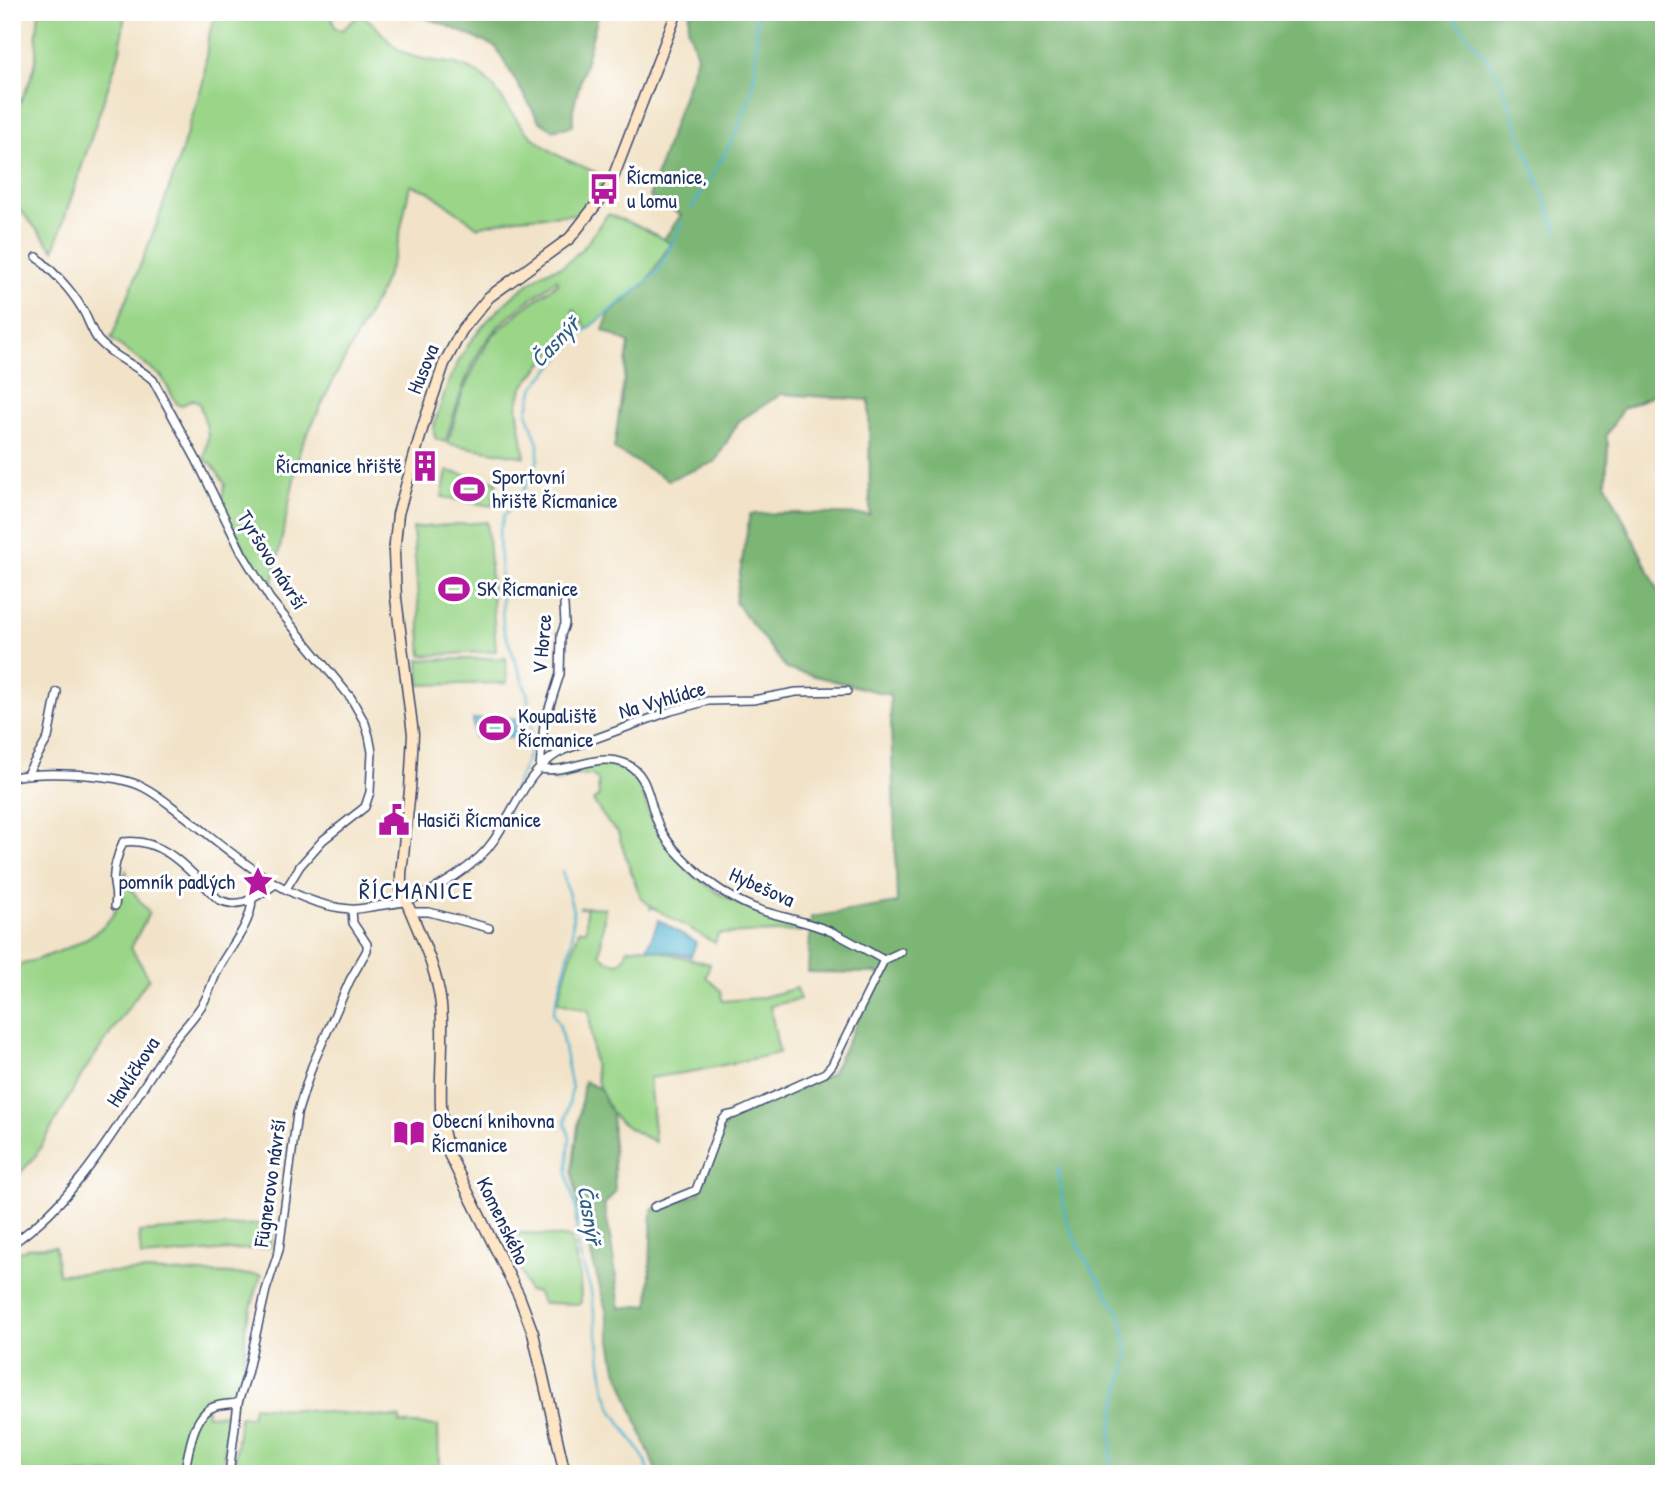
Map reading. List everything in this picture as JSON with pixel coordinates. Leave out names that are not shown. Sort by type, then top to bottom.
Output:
[{"type":"main road","name":"Husova","points":[[408,906],[401,888],[401,874],[413,734],[396,598],[395,544],[402,496],[430,401],[449,352],[462,330],[489,297],[570,239],[609,188],[677,12]]},
{"type":"main road","name":"Komenského","points":[[408,906],[436,976],[441,1001],[444,1140],[519,1296],[530,1325],[565,1474]]},
{"type":"street","name":"Tyršovo návrší","points":[[37,257],[57,276],[81,306],[98,340],[115,355],[143,370],[153,380],[197,460],[249,565],[270,599],[351,698],[365,723],[372,752],[370,792],[365,807],[323,840],[300,866],[286,889]]},
{"type":"street","name":"V Horce","points":[[540,769],[544,724],[560,674],[564,605]]},
{"type":"street","name":"Na Vyhlídce","points":[[408,906],[460,873],[481,855],[494,840],[516,799],[549,758],[578,743],[708,701],[753,700],[796,692],[846,691]]},
{"type":"street","points":[[27,774],[48,738],[57,692]]},
{"type":"street","name":"Hybešova","points":[[540,769],[553,771],[599,760],[622,762],[631,767],[645,782],[657,822],[668,840],[689,865],[725,894],[758,909],[832,932],[884,960]]},
{"type":"street","points":[[12,777],[27,774],[125,780],[143,787],[276,884],[309,901],[352,910],[408,906],[489,928]]},
{"type":"street","points":[[115,906],[118,892],[114,883],[123,842],[149,844],[174,856],[218,899],[226,903],[237,905],[252,900],[276,884]]},
{"type":"street","name":"Havlíčkova","points":[[12,1244],[27,1234],[67,1194],[127,1115],[173,1043],[202,1005],[218,968],[251,914],[252,900]]},
{"type":"street","name":"Fügnerovo návrší","points":[[229,1474],[238,1403],[266,1290],[279,1250],[297,1114],[312,1066],[350,980],[367,950],[367,944],[353,923],[352,910]]},
{"type":"street","points":[[654,1207],[696,1190],[726,1115],[734,1114],[825,1073],[832,1065],[884,960],[901,952]]},
{"type":"street","points":[[184,1474],[193,1437],[202,1416],[214,1406],[238,1403]]},
{"type":"green space","points":[[39,12],[125,12],[120,51],[54,250],[23,213],[12,205],[12,109],[16,108],[22,97],[34,68]]},
{"type":"green space","points":[[217,12],[327,12],[331,15],[335,28],[342,30],[360,15],[404,53],[472,70],[489,83],[522,126],[546,148],[604,177],[601,188],[587,208],[579,214],[517,218],[478,227],[428,191],[410,185],[396,252],[380,292],[300,449],[271,592],[251,563],[221,502],[225,484],[212,464],[204,460],[208,436],[199,403],[193,399],[181,406],[177,404],[162,377],[111,339],[175,171],[204,79],[208,37]]},
{"type":"green space","points":[[407,12],[599,12],[573,109],[573,126],[553,130],[539,121],[496,47],[441,23]]},
{"type":"green space","points":[[690,12],[1664,12],[1664,391],[1623,408],[1606,436],[1606,484],[1664,602],[1664,1474],[657,1474],[615,1364],[606,1310],[579,1210],[572,1170],[584,1081],[600,1089],[612,1114],[615,1192],[604,1205],[620,1308],[649,1305],[652,1209],[698,1194],[727,1121],[831,1074],[881,976],[877,973],[808,972],[811,917],[897,903],[890,695],[787,669],[735,602],[750,514],[870,515],[869,400],[781,394],[739,421],[715,462],[668,480],[614,449],[629,343],[603,330],[609,314],[646,283],[669,246],[670,243],[664,239],[681,215],[649,197],[697,56],[688,27]]},
{"type":"green space","points":[[608,214],[671,243],[646,283],[588,329],[573,309],[577,321],[522,388],[517,407],[525,457],[448,442],[463,391],[492,336],[558,283],[557,279],[512,314],[488,339],[466,380],[445,442],[436,439],[435,422],[448,383],[457,364],[480,330],[524,287],[573,258]]},
{"type":"green space","name":"Sportovní hřiště Řícmanice","points":[[447,471],[497,481],[492,506],[442,497]]},
{"type":"green space","name":"SK Řícmanice","points":[[487,522],[496,651],[422,656],[413,528]]},
{"type":"green space","name":"SK Řícmanice","points":[[506,658],[507,683],[420,685],[419,660]]},
{"type":"green space","points":[[599,765],[625,770],[632,775],[641,789],[657,831],[675,855],[706,885],[737,903],[804,931],[718,934],[715,943],[652,907],[650,910],[651,906],[640,895],[618,832],[593,801],[599,796],[598,780],[592,775],[574,775],[556,782],[547,777]]},
{"type":"green space","points":[[126,871],[131,889],[149,913],[131,948],[149,978],[83,1073],[35,1157],[12,1182],[12,967],[70,947],[98,930],[116,909]]},
{"type":"green space","points":[[589,907],[605,908],[600,954],[608,961],[619,963],[628,949],[642,947],[710,964],[706,977],[721,991],[722,1001],[760,998],[797,988],[800,999],[770,1006],[779,1053],[649,1078],[655,1142],[623,1124],[607,1106],[594,1066],[589,1011],[557,1002],[579,930],[586,930],[586,908],[579,908]]},
{"type":"green space","points":[[274,1223],[270,1247],[141,1257],[139,1232]]},
{"type":"green space","points":[[508,1234],[571,1238],[580,1277],[580,1304],[543,1303],[537,1292],[528,1291]]},
{"type":"green space","points":[[55,1246],[58,1274],[142,1271],[261,1275],[245,1327],[245,1366],[231,1397],[207,1397],[207,1415],[228,1414],[222,1474],[12,1474],[12,1252]]},
{"type":"green space","points":[[253,1406],[400,1418],[400,1423],[438,1426],[439,1474],[233,1474],[240,1416],[251,1417]]},
{"type":"water","name":"Koupaliště Řícmanice","points":[[516,718],[516,737],[474,738],[473,719]]},
{"type":"water","points":[[659,920],[696,943],[691,956],[647,948]]},
{"type":"waterway","name":"Časnýř","points":[[692,208],[731,143],[746,108],[755,72],[758,12]]},
{"type":"waterway","points":[[1449,12],[1498,74],[1557,231]]},
{"type":"waterway","name":"Časnýř","points":[[513,792],[529,754],[532,722],[527,693],[503,627],[499,534],[504,516],[523,492],[538,460],[538,444],[527,412],[534,387],[580,335],[658,272],[682,223]]},
{"type":"waterway","name":"Časnýř","points":[[562,871],[573,910],[572,941],[553,1013],[560,1027],[572,1089],[565,1123],[570,1137],[567,1173],[576,1209],[577,1246],[591,1291],[605,1390],[613,1411],[644,1458],[650,1474]]},
{"type":"waterway","points":[[1057,1167],[1066,1220],[1082,1253],[1121,1316],[1128,1354],[1112,1426],[1111,1474]]},
{"type":"place","name":"Řícmanice, u lomu","points":[[604,189]]},
{"type":"place","name":"Řícmanice hřiště","points":[[425,466]]},
{"type":"place","name":"Sportovní hřiště Řícmanice","points":[[469,489]]},
{"type":"place","name":"SK Řícmanice","points":[[454,589]]},
{"type":"place","name":"Koupaliště Řícmanice","points":[[495,728]]},
{"type":"place","name":"Hasiči Řícmanice","points":[[394,820]]},
{"type":"place","name":"pomník padlých","points":[[258,882]]},
{"type":"place","name":"Obecní knihovna Řícmanice","points":[[409,1133]]},
{"type":"district","name":"ŘÍCMANICE","points":[[417,891]]}]
